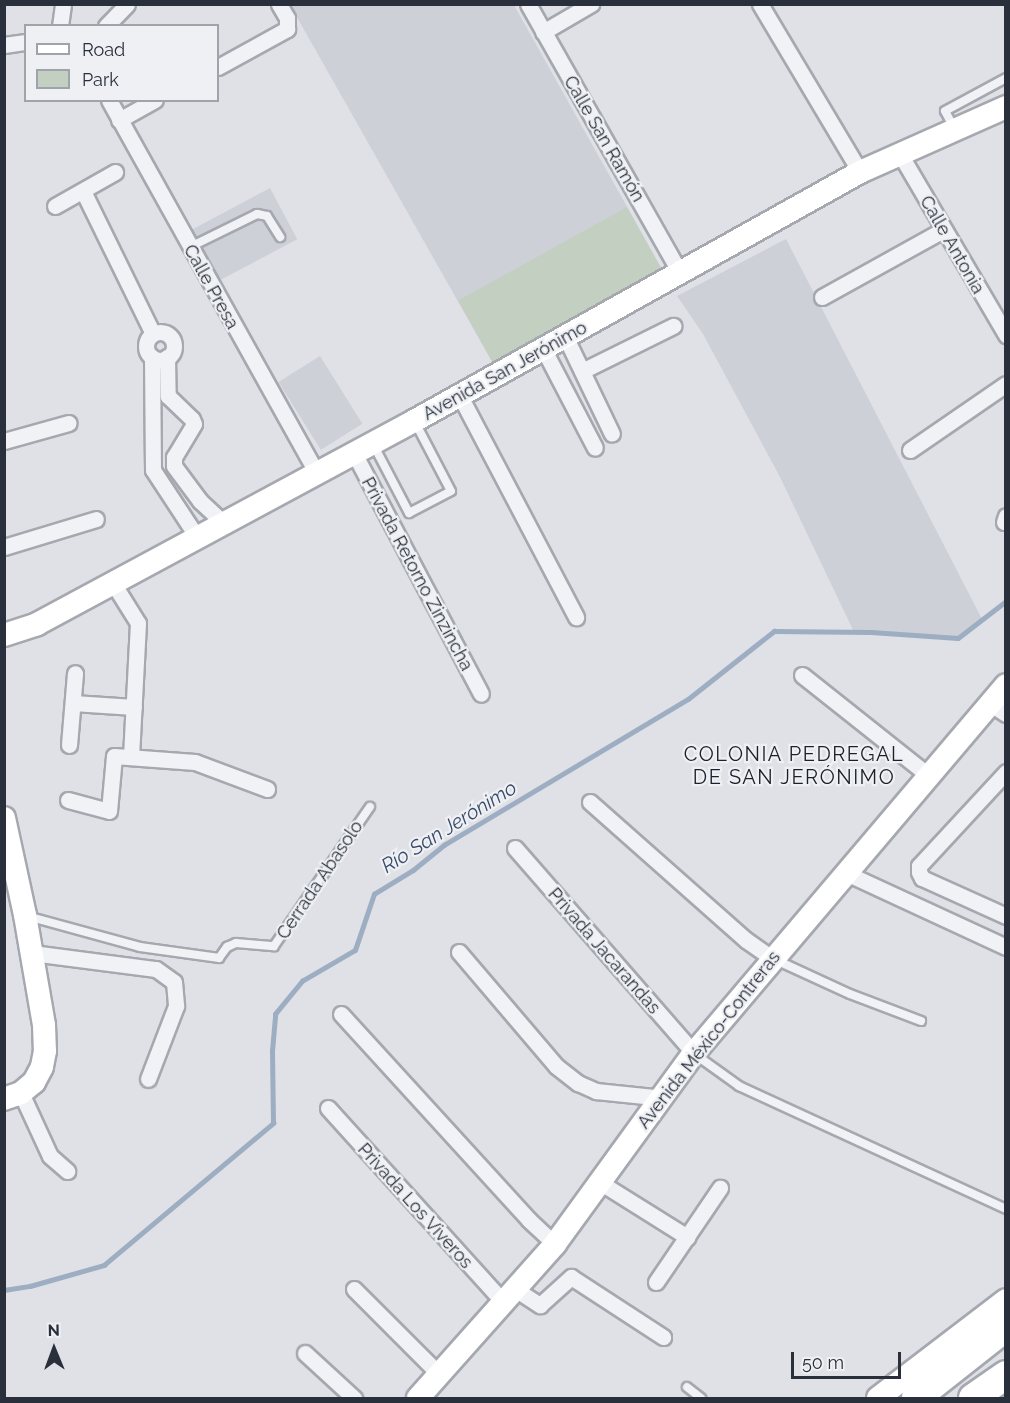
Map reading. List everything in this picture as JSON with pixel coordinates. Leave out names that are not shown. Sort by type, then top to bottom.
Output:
[{"type":"highway","points":[[916,1398],[1005,1327]]},
{"type":"highway","points":[[942,1398],[1005,1350]]},
{"type":"highway","points":[[973,1398],[1005,1375]]},
{"type":"highway","points":[[996,1398],[1005,1391]]},
{"type":"main road","name":"Avenida San Jerónimo","points":[[4,634],[37,624],[414,421],[860,172],[1005,107]]},
{"type":"main road","name":"Avenida México-Contreras","points":[[418,1398],[555,1244],[664,1098],[694,1053],[772,958],[928,775],[997,708],[1005,685]]},
{"type":"main road","points":[[4,818],[32,953],[44,1025],[45,1051],[42,1068],[34,1082],[13,1096]]},
{"type":"main road","points":[[878,1398],[1005,1300]]},
{"type":"street","points":[[60,24],[63,4]]},
{"type":"street","points":[[108,24],[127,4]]},
{"type":"street","points":[[219,66],[287,29],[287,18],[279,4]]},
{"type":"street","name":"Calle San Ramón","points":[[528,4],[680,273]]},
{"type":"street","points":[[543,32],[591,4]]},
{"type":"street","points":[[760,4],[860,172]]},
{"type":"street","points":[[4,45],[24,42]]},
{"type":"street","name":"Calle Presa","points":[[110,102],[189,248],[316,472]]},
{"type":"street","points":[[119,120],[151,102]]},
{"type":"street","name":"Calle Antonia","points":[[900,154],[1005,335]]},
{"type":"street","points":[[55,206],[115,172]]},
{"type":"street","points":[[83,190],[153,334]]},
{"type":"street","points":[[822,297],[943,230]]},
{"type":"street","points":[[582,371],[674,326]]},
{"type":"street","points":[[153,334],[163,333],[171,339],[173,349],[160,357]]},
{"type":"street","points":[[153,334],[146,345],[160,357],[168,396],[192,419],[194,424],[174,457],[174,466],[200,501],[224,523]]},
{"type":"street","points":[[566,338],[612,434]]},
{"type":"street","points":[[544,350],[595,448]]},
{"type":"street","points":[[160,357],[153,470],[197,537]]},
{"type":"street","points":[[910,450],[1005,384]]},
{"type":"street","points":[[460,396],[576,618]]},
{"type":"street","points":[[4,441],[69,423]]},
{"type":"street","name":"Privada Retorno Zinzincha","points":[[363,448],[481,694]]},
{"type":"street","points":[[4,547],[96,519]]},
{"type":"street","points":[[113,583],[138,623],[131,757]]},
{"type":"street","points":[[69,745],[75,673]]},
{"type":"street","points":[[802,675],[928,775]]},
{"type":"street","points":[[73,703],[134,707]]},
{"type":"street","points":[[68,800],[109,811],[114,756],[195,762],[267,789]]},
{"type":"street","points":[[1005,772],[919,866],[919,872],[922,878],[1005,916]]},
{"type":"street","points":[[590,802],[746,940],[772,958]]},
{"type":"street","name":"Privada Jacarandas","points":[[515,848],[694,1053]]},
{"type":"street","points":[[846,873],[1005,947]]},
{"type":"street","points":[[459,952],[556,1066],[578,1083],[596,1091],[664,1098]]},
{"type":"street","points":[[32,953],[156,969],[174,982],[176,1006],[148,1079]]},
{"type":"street","points":[[341,1014],[529,1220],[555,1244]]},
{"type":"street","points":[[13,1096],[50,1156],[67,1171]]},
{"type":"street","name":"Privada Los Viveros","points":[[328,1108],[510,1296],[540,1305],[572,1277],[663,1337]]},
{"type":"street","points":[[601,1183],[687,1237]]},
{"type":"street","points":[[656,1282],[720,1188]]},
{"type":"street","points":[[354,1289],[440,1374]]},
{"type":"street","points":[[305,1353],[354,1398]]},
{"type":"lane","points":[[955,129],[945,111],[1005,78]]},
{"type":"lane","points":[[189,248],[257,214],[267,216],[280,237]]},
{"type":"lane","points":[[363,448],[409,513],[417,509],[451,491],[414,421]]},
{"type":"lane","name":"Cerrada Abasolo","points":[[25,915],[140,947],[219,958],[227,947],[236,943],[274,946],[370,807]]},
{"type":"lane","points":[[772,958],[850,994],[921,1021]]},
{"type":"lane","points":[[694,1053],[709,1067],[739,1086],[1005,1209]]},
{"type":"lane","points":[[687,1387],[701,1398]]},
{"type":"shaded area","points":[[290,5],[514,5],[663,271],[494,365]]},
{"type":"shaded area","points":[[270,188],[297,239],[215,283],[188,232]]},
{"type":"shaded area","points":[[786,239],[982,619],[958,638],[854,632],[780,477],[703,334],[677,296]]},
{"type":"shaded area","points":[[320,356],[362,424],[321,450],[278,382]]},
{"type":"green space","points":[[627,207],[662,271],[494,364],[458,301]]},
{"type":"waterway","name":"Río San Jerónimo","points":[[4,1290],[30,1286],[104,1265],[273,1123],[272,1051],[275,1014],[302,981],[355,950],[374,894],[413,870],[444,845],[688,699],[774,631],[871,632],[958,638],[1006,601]]},
{"type":"district","name":"COLONIA PEDREGAL DE SAN JERÓNIMO","points":[[794,766]]}]
